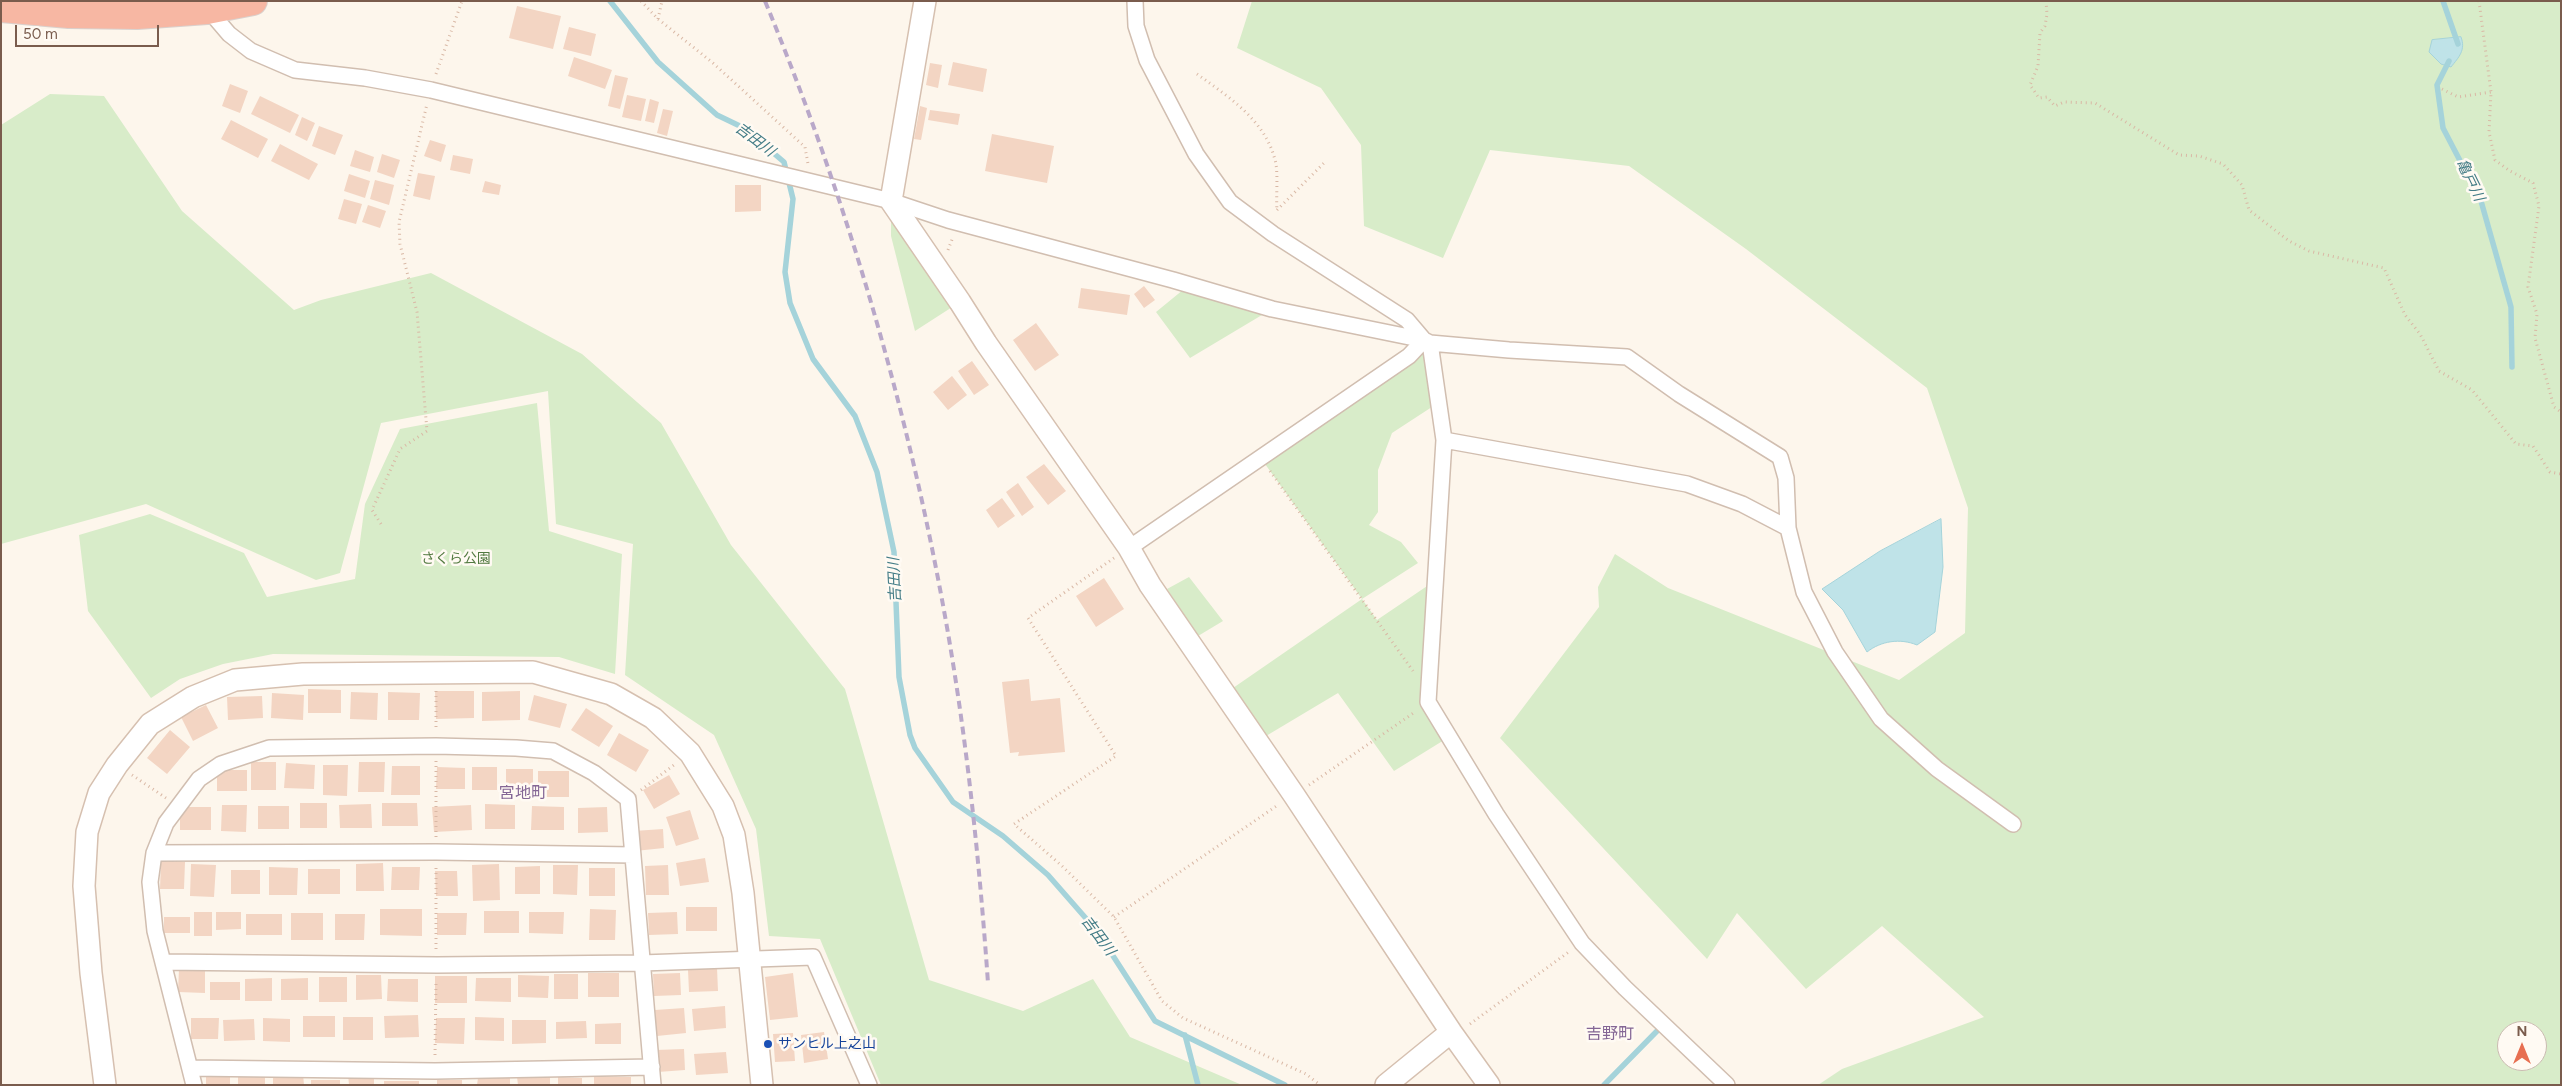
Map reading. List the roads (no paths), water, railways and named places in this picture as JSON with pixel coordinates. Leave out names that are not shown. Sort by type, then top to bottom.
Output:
[{"type":"highway","points":[[1,8],[69,14],[137,15],[253,1]]},
{"type":"street","points":[[925,1],[890,201],[1129,548],[1150,585],[1294,795],[1451,1032],[1489,1085]]},
{"type":"street","points":[[1135,1],[1136,26],[1147,60],[1196,154],[1230,202],[1268,228],[1273,234],[1407,320],[1427,341],[1444,440],[1428,702],[1496,814],[1582,942],[1625,988],[1727,1085]]},
{"type":"street","points":[[205,6],[229,34],[250,51],[272,62],[295,70],[365,78],[431,90],[811,181],[890,201],[948,220],[1173,280],[1272,309],[1427,341],[1509,350],[1627,357],[1679,394],[1780,457],[1786,478],[1788,528],[1804,592],[1834,652],[1882,719],[1937,769],[2014,824]]},
{"type":"street","points":[[1129,548],[1409,356],[1427,341]]},
{"type":"street","points":[[1444,440],[1687,484],[1742,504],[1788,528]]},
{"type":"street","points":[[105,1085],[91,973],[84,886],[88,832],[99,793],[117,765],[150,724],[193,697],[235,680],[303,674],[533,672],[611,694],[653,718],[690,753],[723,806],[734,835],[751,958],[762,1085]]},
{"type":"street","points":[[194,1085],[152,914],[150,882],[154,853],[166,823],[177,805],[199,778],[220,764],[269,748],[436,746],[553,751],[594,774],[628,799],[653,1085]]},
{"type":"street","points":[[154,853],[436,852],[633,855]]},
{"type":"street","points":[[163,962],[437,965],[813,957],[869,1085]]},
{"type":"street","points":[[1386,1085],[1451,1032]]},
{"type":"street","points":[[190,1068],[435,1071],[652,1067]]},
{"type":"water","points":[[2461,37],[2462,50],[2451,67],[2441,64],[2429,52],[2432,40]]},
{"type":"water","points":[[1941,519],[1943,567],[1935,632],[1917,645],[1897,641],[1878,645],[1867,652],[1843,610],[1822,589],[1880,551]]},
{"type":"waterway","name":"吉田川","points":[[610,1],[658,62],[717,115],[744,128],[784,162],[793,199],[785,272],[790,303],[813,359],[855,416],[877,472],[894,552],[899,677],[910,735],[915,748],[953,802],[1003,836],[1048,875],[1097,931],[1155,1021],[1285,1085]]},
{"type":"waterway","name":"亀戸川","points":[[2443,1],[2458,44]]},
{"type":"waterway","name":"亀戸川","points":[[2449,61],[2437,85],[2443,128],[2481,201],[2511,307],[2512,367]]},
{"type":"waterway","points":[[1604,1085],[1658,1030]]},
{"type":"waterway","points":[[1185,1035],[1198,1085]]},
{"type":"railway","points":[[765,1],[821,148],[870,298],[891,374],[928,528],[951,652],[965,746],[976,841],[988,983]]},
{"type":"place","name":"サンヒル上之山","points":[[768,1044]]},
{"type":"district","name":"宮地町","points":[[523,793]]},
{"type":"district","name":"吉野町","points":[[1610,1034]]},
{"type":"park label","name":"さくら公園","points":[[456,559]]}]
